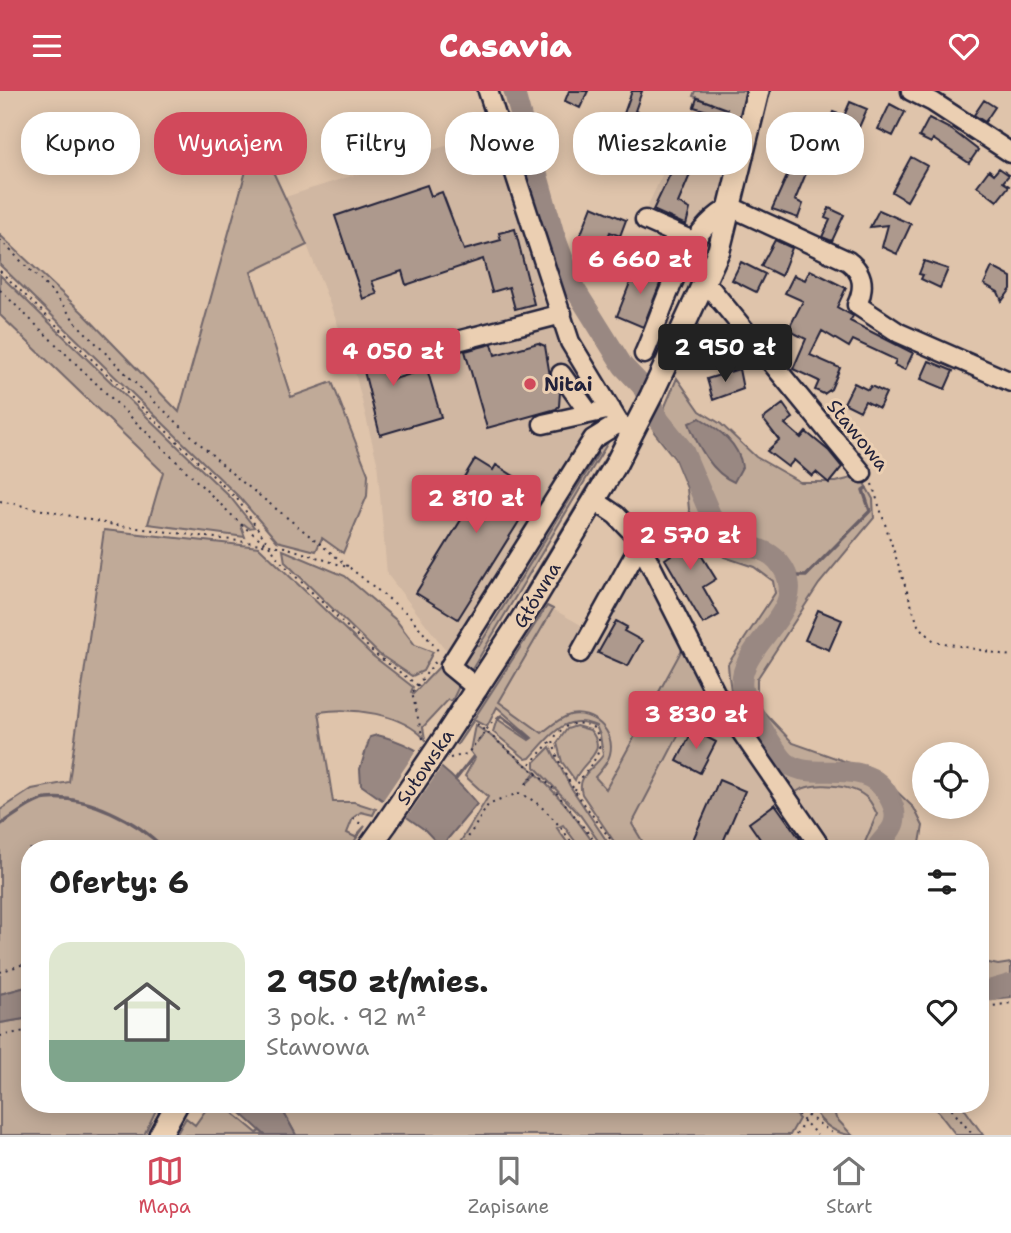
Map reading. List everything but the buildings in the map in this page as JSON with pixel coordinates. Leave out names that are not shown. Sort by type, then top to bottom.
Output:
[{"type":"main road","name":"Główna","points":[[480,686],[594,500],[626,420],[703,289],[732,207],[761,94]]},
{"type":"main road","name":"Sułowska","points":[[374,840],[480,686]]},
{"type":"main road","points":[[160,1135],[172,1113]]},
{"type":"street","points":[[488,91],[570,342],[626,420]]},
{"type":"street","points":[[911,91],[933,102],[1011,153]]},
{"type":"street","points":[[644,354],[693,241],[716,215],[732,207],[856,267],[862,281],[862,294],[857,305],[889,327],[1011,382]]},
{"type":"street","points":[[645,220],[693,241]]},
{"type":"street","name":"Stawowa","points":[[703,289],[711,289],[862,473]]},
{"type":"street","points":[[411,353],[562,314]]},
{"type":"street","points":[[561,374],[589,413]]},
{"type":"street","points":[[543,423],[589,413],[626,420]]},
{"type":"street","points":[[480,686],[446,660],[462,649],[593,439],[626,420]]},
{"type":"street","points":[[594,500],[616,515],[641,543],[678,613],[705,675],[781,793],[815,840]]},
{"type":"street","points":[[580,653],[641,543]]},
{"type":"path","points":[[0,240],[57,297],[76,323],[234,476],[410,615],[446,660],[416,684],[412,693],[438,748],[467,754],[495,719]]},
{"type":"path","points":[[0,271],[238,501],[280,561],[375,654],[420,687]]},
{"type":"path","points":[[0,290],[234,517],[268,544]]},
{"type":"path","name":"Stawowa","points":[[862,473],[875,489],[886,533],[918,625],[934,641],[1011,656]]},
{"type":"path","points":[[0,501],[114,525],[268,544],[350,568]]},
{"type":"path","points":[[477,723],[537,772],[571,809],[594,840]]},
{"type":"path","points":[[529,765],[559,730],[578,723],[594,728],[599,737],[600,755],[582,772],[575,790]]},
{"type":"path","points":[[553,740],[557,758],[575,790],[611,840]]},
{"type":"path","points":[[526,784],[537,772]]},
{"type":"path","points":[[467,840],[488,805],[518,793],[532,798],[570,840]]},
{"type":"path","points":[[353,818],[363,826]]},
{"type":"path","points":[[0,972],[21,965]]},
{"type":"path","points":[[989,1007],[1011,1003]]},
{"type":"path","points":[[0,1036],[21,1032]]},
{"type":"path","points":[[796,1113],[817,1135]]},
{"type":"path","points":[[955,1113],[973,1135]]},
{"type":"path","points":[[796,1135],[807,1115],[835,1135]]},
{"type":"shaded area","points":[[695,91],[746,91],[741,112],[709,112],[711,103],[693,96]]},
{"type":"shaded area","points":[[445,146],[445,175],[508,175],[542,297],[556,330],[579,364],[601,417],[613,434],[471,671],[461,666],[442,645],[387,574],[377,462],[353,364],[307,245],[285,197],[354,175],[431,175],[431,151]]},
{"type":"shaded area","points":[[245,175],[275,175],[307,245],[251,272],[291,397],[332,382],[368,474],[367,496],[343,553],[322,538],[316,551],[277,541],[239,497],[0,265],[0,235],[82,312],[179,412]]},
{"type":"shaded area","points":[[662,175],[726,175],[719,204],[689,233],[643,216]]},
{"type":"shaded area","points":[[0,275],[231,498],[254,527],[249,528],[244,524],[241,526],[245,537],[148,524],[163,472],[0,315]]},
{"type":"shaded area","points":[[677,378],[700,411],[721,424],[756,457],[800,482],[836,482],[860,476],[873,499],[874,518],[819,584],[757,679],[757,705],[793,743],[878,773],[912,806],[912,819],[920,819],[923,826],[921,840],[866,840],[877,814],[862,794],[853,790],[822,785],[796,792],[732,697],[728,664],[775,593],[773,581],[754,567],[724,557],[702,534],[689,510],[687,488],[675,459],[654,432]]},
{"type":"shaded area","points":[[700,418],[721,432],[737,451],[742,467],[734,482],[712,465],[696,440],[689,423]]},
{"type":"shaded area","points":[[613,434],[467,677],[460,663],[472,642],[479,646],[598,454],[592,449]]},
{"type":"shaded area","points":[[616,440],[617,447],[473,677]]},
{"type":"shaded area","points":[[104,530],[259,547],[373,656],[413,687],[413,694],[442,664],[461,682],[452,701],[448,700],[423,727],[425,739],[403,723],[376,714],[347,710],[319,712],[333,802],[354,802],[376,809],[373,815],[361,812],[353,818],[347,833],[355,837],[365,826],[355,840],[21,840],[21,988],[0,994],[0,810],[32,789],[69,782]]},
{"type":"shaded area","points":[[283,550],[345,576],[396,620],[415,645],[433,652],[423,671],[412,676],[379,654],[285,562]]},
{"type":"shaded area","points":[[642,558],[640,569],[685,644],[607,790],[595,777],[605,766],[610,737],[590,716],[557,721],[543,733],[499,702],[553,609],[588,629]]},
{"type":"shaded area","points":[[547,606],[553,609],[499,702],[542,733],[570,715],[578,714],[594,719],[606,730],[611,746],[608,760],[595,777],[606,789],[685,644],[703,688],[632,824],[642,840],[613,840],[582,794],[581,782],[603,755],[596,726],[585,722],[566,724],[526,759],[493,732],[497,719],[529,740],[532,738],[497,707],[487,727],[474,720],[457,745]]},
{"type":"shaded area","points":[[703,688],[757,774],[760,769],[811,840],[642,840],[632,824]]},
{"type":"shaded area","points":[[475,725],[485,732],[477,743],[486,732],[535,772],[526,784],[537,774],[565,804],[591,840],[574,840],[563,825],[557,828],[566,840],[462,840],[488,797],[465,776],[475,758],[470,751]]},
{"type":"shaded area","points":[[576,726],[590,730],[597,745],[596,751],[575,780],[562,762],[557,743],[567,729]]},
{"type":"shaded area","points":[[377,735],[392,739],[433,761],[457,781],[477,804],[447,840],[434,840],[425,830],[361,785],[360,769],[370,737]]},
{"type":"shaded area","points":[[550,747],[570,786],[606,840],[598,840],[580,815],[535,767],[535,762]]},
{"type":"shaded area","points":[[840,786],[866,797],[877,814],[866,840],[831,840],[796,792],[803,788]]},
{"type":"shaded area","points":[[989,963],[1011,963],[1011,997],[989,999]]},
{"type":"shaded area","points":[[21,988],[21,1020],[0,1023],[0,994]]},
{"type":"shaded area","points":[[21,1020],[21,1113],[155,1113],[144,1135],[0,1135],[0,1023]]},
{"type":"shaded area","points":[[204,1113],[233,1113],[257,1133],[260,1131],[265,1135],[176,1135],[186,1118],[195,1125]]},
{"type":"shaded area","points":[[241,1113],[284,1113],[296,1135],[265,1135]]},
{"type":"shaded area","points":[[284,1113],[794,1113],[799,1119],[790,1135],[296,1135]]},
{"type":"shaded area","points":[[816,1113],[835,1113],[852,1135],[836,1131]]},
{"type":"shaded area","points":[[939,1113],[967,1113],[983,1135],[956,1135]]},
{"type":"pier","points":[[418,748],[443,765],[405,820],[381,803]]},
{"type":"waterway","points":[[514,91],[554,234],[573,286],[623,366],[642,386],[659,420],[683,450],[717,530],[731,540],[770,555],[777,560],[788,577],[789,594],[784,609],[751,655],[744,671],[744,694],[777,751],[791,766],[804,770],[850,772],[865,775],[878,783],[890,800],[895,816],[891,830],[883,840]]},
{"type":"waterway","points":[[786,576],[806,576],[870,511],[863,490],[866,488]]},
{"type":"waterway","points":[[498,719],[501,716],[530,738]]},
{"type":"waterway","points":[[456,779],[473,757]]},
{"type":"waterway","points":[[0,825],[41,800],[62,799],[78,801],[111,812],[154,840]]},
{"type":"waterway","points":[[989,990],[1011,984]]},
{"type":"place","name":"Nitai","points":[[530,384]]}]
